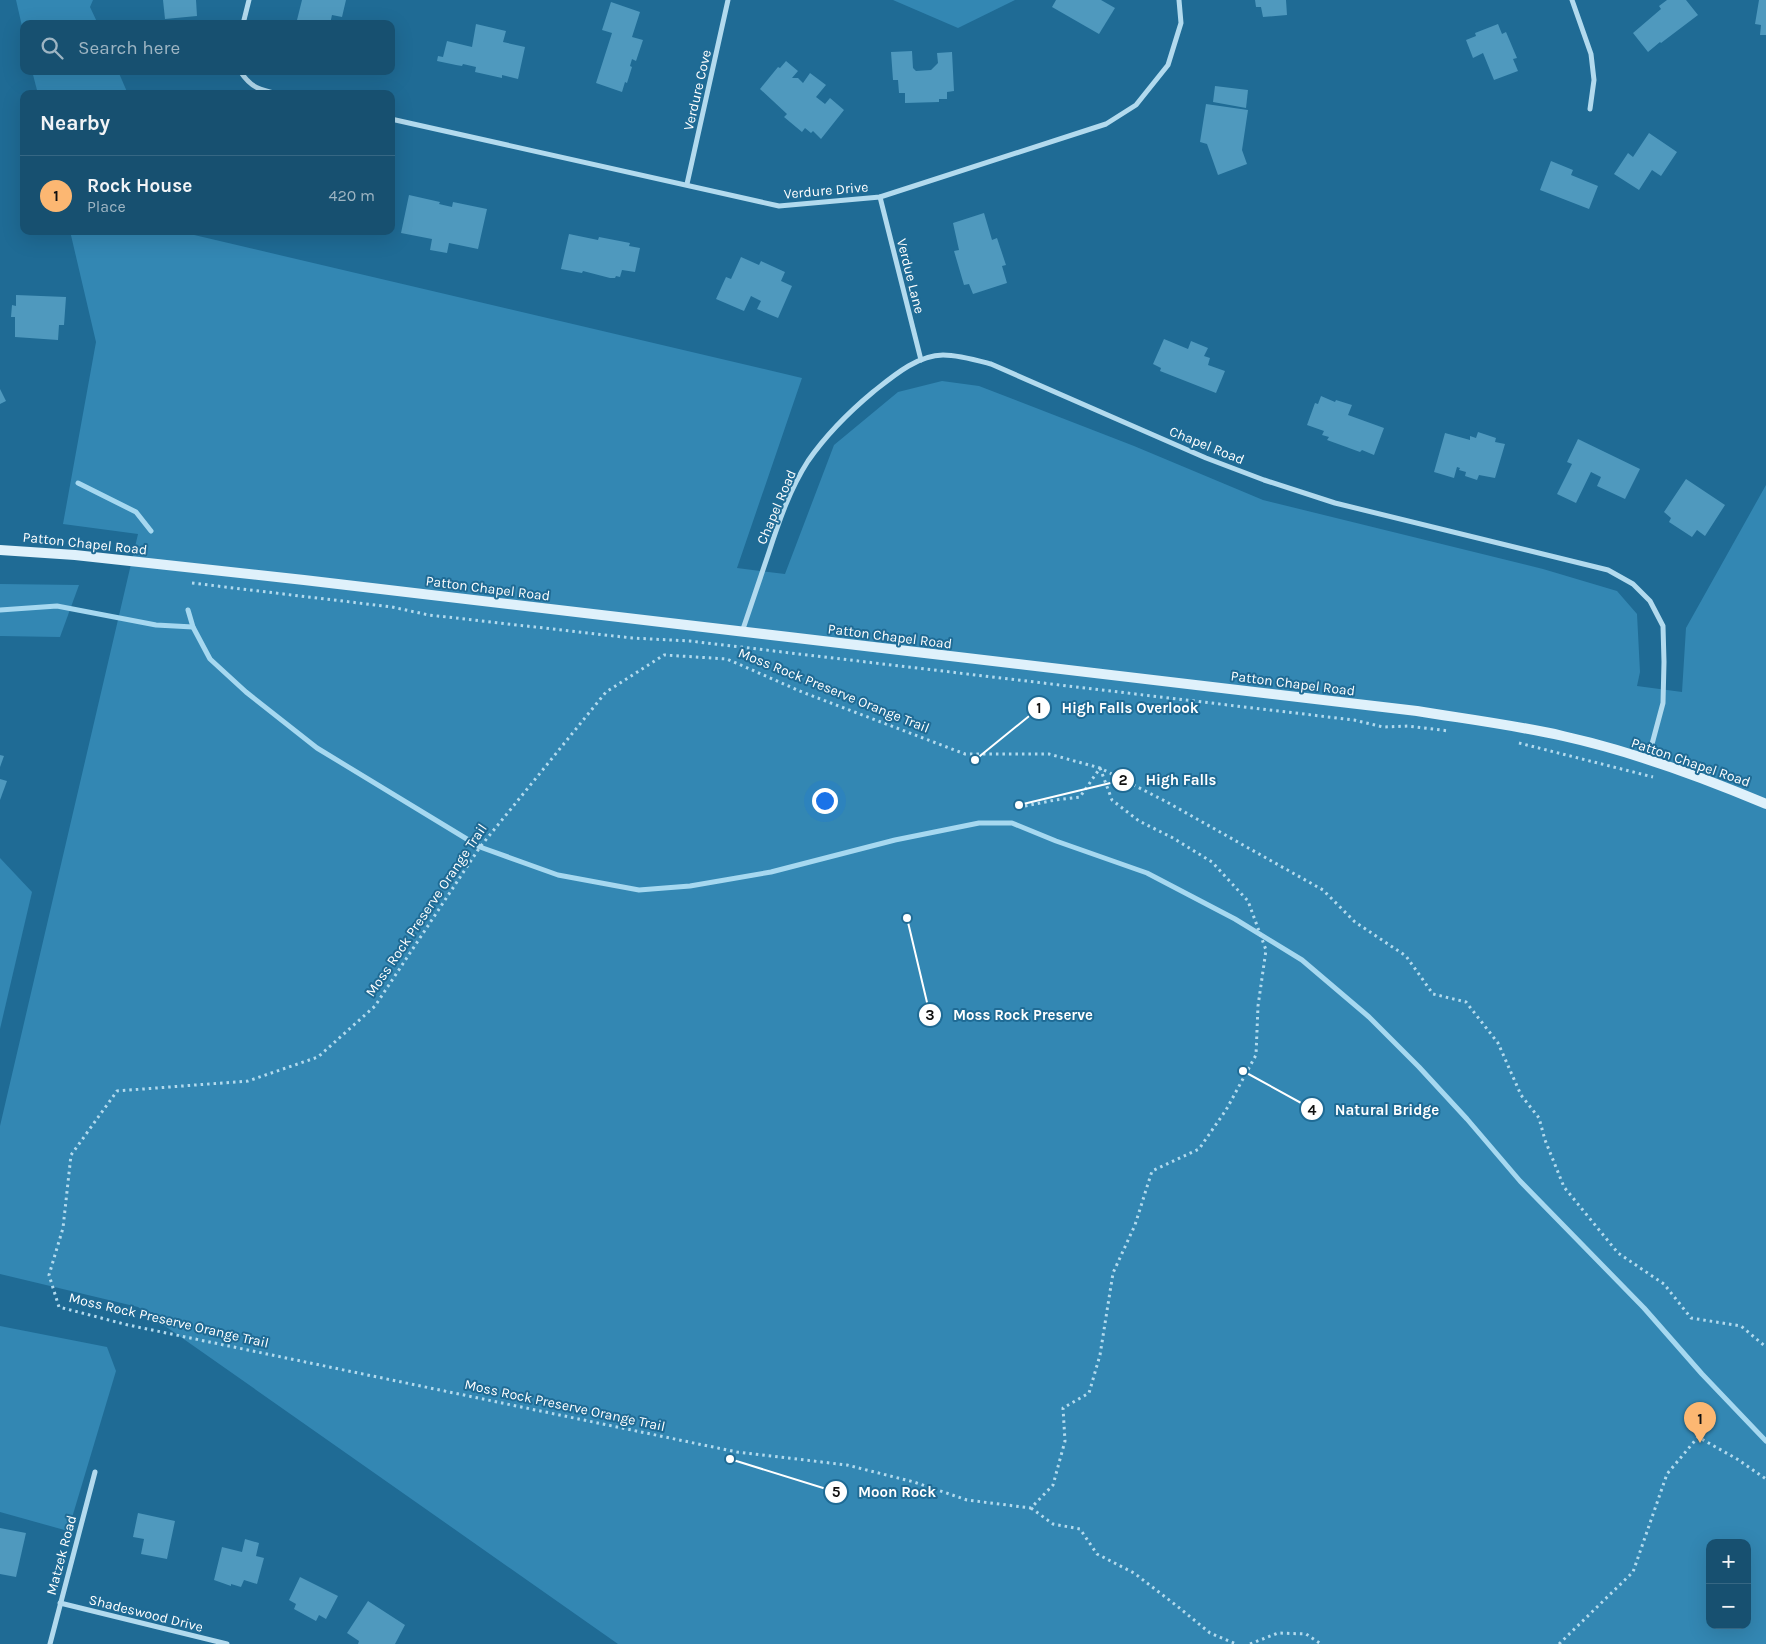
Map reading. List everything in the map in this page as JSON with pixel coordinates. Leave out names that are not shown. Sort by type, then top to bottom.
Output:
[{"type":"street","points":[[244,20],[249,0]]},
{"type":"street","name":"Verdure Cove","points":[[687,184],[728,0]]},
{"type":"street","name":"Verdure Drive","points":[[395,120],[779,206],[880,197],[1106,124],[1136,105],[1168,65],[1181,23],[1179,0]]},
{"type":"street","points":[[1572,0],[1592,54],[1594,80],[1590,109]]},
{"type":"street","points":[[243,75],[247,82],[263,90]]},
{"type":"street","name":"Verdue Lane","points":[[880,197],[921,360]]},
{"type":"street","name":"Chapel Road","points":[[742,632],[791,493],[808,462],[831,432],[858,404],[894,376],[921,360],[942,355],[967,357],[983,362],[1206,458],[1264,480],[1335,502],[1608,570],[1633,584],[1650,601],[1663,626],[1663,703],[1648,760]]},
{"type":"street","name":"Patton Chapel Road","points":[[0,550],[75,555],[304,580],[1417,711],[1565,736],[1648,760],[1728,788],[1766,804]]},
{"type":"street","name":"Matzek Road","points":[[50,1644],[95,1472]]},
{"type":"street","name":"Shadeswood Drive","points":[[60,1603],[227,1644]]},
{"type":"path","points":[[186,582],[392,606],[429,615],[632,638],[690,642],[1354,720],[1383,727],[1408,726],[1458,733]]},
{"type":"path","name":"Moss Rock Preserve Orange Trail","points":[[1236,1644],[1210,1633],[1134,1573],[1098,1554],[1080,1529],[1054,1524],[1031,1508],[967,1500],[914,1482],[847,1466],[737,1452],[128,1325],[59,1307],[49,1275],[63,1228],[71,1155],[117,1091],[248,1081],[318,1057],[375,1006],[480,848],[606,692],[664,654],[727,659],[802,692],[965,754],[1049,754],[1100,768],[1165,801],[1323,890],[1355,922],[1406,956],[1433,994],[1466,1002],[1498,1043],[1522,1094],[1539,1118],[1545,1140],[1564,1187],[1618,1253],[1664,1284],[1690,1318],[1742,1326],[1766,1347]]},
{"type":"path","points":[[1510,740],[1658,778]]},
{"type":"path","points":[[1026,806],[1055,800],[1080,798],[1100,768]]},
{"type":"path","points":[[1031,1508],[1053,1485],[1065,1441],[1063,1408],[1088,1393],[1100,1355],[1113,1273],[1135,1225],[1152,1171],[1199,1149],[1226,1110],[1256,1055],[1258,1006],[1266,950],[1248,901],[1212,862],[1173,838],[1139,821],[1112,800],[1100,768]]},
{"type":"path","points":[[1560,1644],[1633,1572],[1667,1474],[1698,1437],[1737,1459],[1766,1479]]},
{"type":"path","points":[[1250,1644],[1278,1633],[1306,1634],[1321,1644]]},
{"type":"shaded area","points":[[16,0],[93,0],[90,7],[96,20],[21,20]]},
{"type":"shaded area","points":[[893,0],[1015,0],[958,28]]},
{"type":"shaded area","points":[[33,75],[120,75],[126,90],[37,90]]},
{"type":"shaded area","points":[[71,235],[194,235],[802,378],[737,568],[785,574],[834,445],[898,392],[942,381],[979,386],[1134,446],[1263,500],[1543,569],[1617,591],[1637,614],[1640,672],[1637,686],[1682,692],[1686,628],[1766,485],[1766,1644],[618,1644],[138,1307],[0,1274],[0,1126],[138,534],[63,524],[96,342]]},
{"type":"shaded area","points":[[0,584],[79,585],[60,637],[0,636]]},
{"type":"shaded area","points":[[0,858],[32,892],[0,1029]]},
{"type":"shaded area","points":[[0,1326],[107,1347],[116,1371],[68,1531],[0,1512]]},
{"type":"building","points":[[163,0],[196,0],[197,16],[165,19]]},
{"type":"building","points":[[302,0],[346,0],[342,17],[332,15],[331,20],[297,20]]},
{"type":"building","points":[[1056,0],[1101,0],[1115,8],[1099,34],[1052,7]]},
{"type":"building","points":[[1255,0],[1286,0],[1287,15],[1263,17],[1261,7],[1256,7]]},
{"type":"building","points":[[1667,0],[1686,0],[1698,15],[1648,52],[1633,33],[1661,9],[1659,6]]},
{"type":"building","points":[[1759,0],[1766,0],[1766,35],[1760,35],[1761,25],[1755,24]]},
{"type":"building","points":[[611,2],[640,12],[632,37],[643,40],[636,61],[632,59],[630,66],[632,67],[622,92],[596,83],[612,33],[602,30]]},
{"type":"building","points":[[476,24],[506,31],[503,42],[525,47],[518,79],[502,75],[502,78],[475,72],[476,67],[463,64],[462,66],[437,61],[438,56],[443,57],[447,41],[472,47]]},
{"type":"building","points":[[1498,24],[1502,34],[1506,32],[1517,58],[1513,59],[1518,71],[1494,80],[1483,53],[1473,58],[1466,40],[1476,36],[1475,33]]},
{"type":"building","points":[[912,51],[913,68],[916,71],[931,70],[938,63],[937,53],[952,52],[954,91],[947,92],[947,99],[939,99],[939,102],[905,103],[905,93],[899,93],[898,80],[893,80],[891,52]]},
{"type":"building","points":[[786,61],[798,71],[792,78],[798,78],[803,83],[810,73],[826,85],[816,97],[825,104],[830,98],[844,110],[821,139],[813,131],[811,133],[805,128],[802,132],[784,117],[787,114],[760,89],[778,67],[780,68]]},
{"type":"building","points":[[1215,86],[1248,90],[1246,108],[1213,102]]},
{"type":"building","points":[[1206,104],[1248,110],[1242,150],[1247,164],[1218,175],[1207,144],[1200,142]]},
{"type":"building","points":[[1649,133],[1677,152],[1661,176],[1652,170],[1639,190],[1614,174],[1628,153],[1633,157]]},
{"type":"building","points":[[1551,161],[1573,170],[1571,175],[1598,186],[1589,209],[1540,190]]},
{"type":"building","points":[[409,195],[440,202],[439,204],[452,207],[453,202],[487,209],[478,249],[449,243],[447,253],[430,250],[432,239],[401,233]]},
{"type":"building","points":[[984,213],[992,240],[997,238],[1006,265],[1002,266],[1007,283],[973,294],[969,284],[964,285],[954,251],[959,250],[953,223]]},
{"type":"building","points":[[569,234],[598,240],[599,237],[630,243],[629,246],[640,248],[635,272],[622,270],[620,277],[610,278],[583,271],[582,273],[561,269]]},
{"type":"building","points":[[741,257],[759,265],[761,261],[785,272],[781,281],[792,286],[778,318],[757,309],[761,301],[751,296],[744,311],[716,299],[726,277],[731,279]]},
{"type":"building","points":[[16,295],[66,297],[64,325],[59,325],[58,340],[15,337],[15,317],[11,317],[12,305],[16,306]]},
{"type":"building","points":[[1164,339],[1188,349],[1191,341],[1208,348],[1204,356],[1210,358],[1208,365],[1225,371],[1216,393],[1160,371],[1161,368],[1153,364]]},
{"type":"building","points":[[0,389],[6,401],[0,404]]},
{"type":"building","points":[[1321,396],[1335,402],[1336,400],[1352,405],[1348,415],[1384,428],[1374,455],[1327,440],[1329,437],[1322,435],[1324,431],[1307,425],[1315,403],[1318,404]]},
{"type":"building","points":[[1478,432],[1496,438],[1495,442],[1505,444],[1495,478],[1479,475],[1477,480],[1465,476],[1466,472],[1459,470],[1460,468],[1457,467],[1454,478],[1434,472],[1445,433],[1470,440],[1470,436],[1476,438]]},
{"type":"building","points":[[1578,439],[1640,469],[1625,499],[1597,486],[1601,477],[1591,472],[1576,503],[1557,494],[1572,464],[1567,462]]},
{"type":"building","points":[[1686,479],[1725,505],[1705,536],[1697,530],[1692,537],[1669,522],[1671,518],[1664,512]]},
{"type":"building","points":[[0,755],[4,756],[0,767]]},
{"type":"building","points":[[0,779],[7,781],[0,800]]},
{"type":"building","points":[[138,1513],[175,1521],[167,1559],[141,1554],[144,1539],[133,1537]]},
{"type":"building","points":[[0,1528],[26,1533],[16,1577],[0,1574]]},
{"type":"building","points":[[245,1539],[259,1543],[256,1556],[264,1558],[257,1584],[244,1580],[241,1587],[231,1584],[231,1586],[214,1580],[222,1547],[242,1552]]},
{"type":"building","points":[[300,1577],[338,1596],[326,1619],[319,1615],[316,1621],[294,1609],[296,1604],[289,1600]]},
{"type":"building","points":[[368,1601],[405,1625],[395,1644],[358,1644],[359,1641],[347,1633]]},
{"type":"waterway","points":[[78,483],[136,512],[151,531]]},
{"type":"waterway","points":[[0,610],[57,606],[156,625],[193,627]]},
{"type":"waterway","points":[[188,610],[193,627],[210,659],[246,692],[317,748],[480,847],[558,875],[639,890],[690,886],[771,872],[895,840],[979,823],[1012,823],[1056,841],[1147,873],[1235,919],[1302,960],[1369,1017],[1419,1067],[1520,1181],[1644,1308],[1702,1374],[1766,1441]]},
{"type":"place","name":"High Falls Overlook","points":[[975,760]]},
{"type":"place","name":"High Falls","points":[[1019,805]]},
{"type":"place","name":"Moss Rock Preserve","points":[[907,918]]},
{"type":"place","name":"Natural Bridge","points":[[1243,1071]]},
{"type":"place","name":"Rock House","points":[[1700,1443]]},
{"type":"place","name":"Moon Rock","points":[[730,1459]]}]
